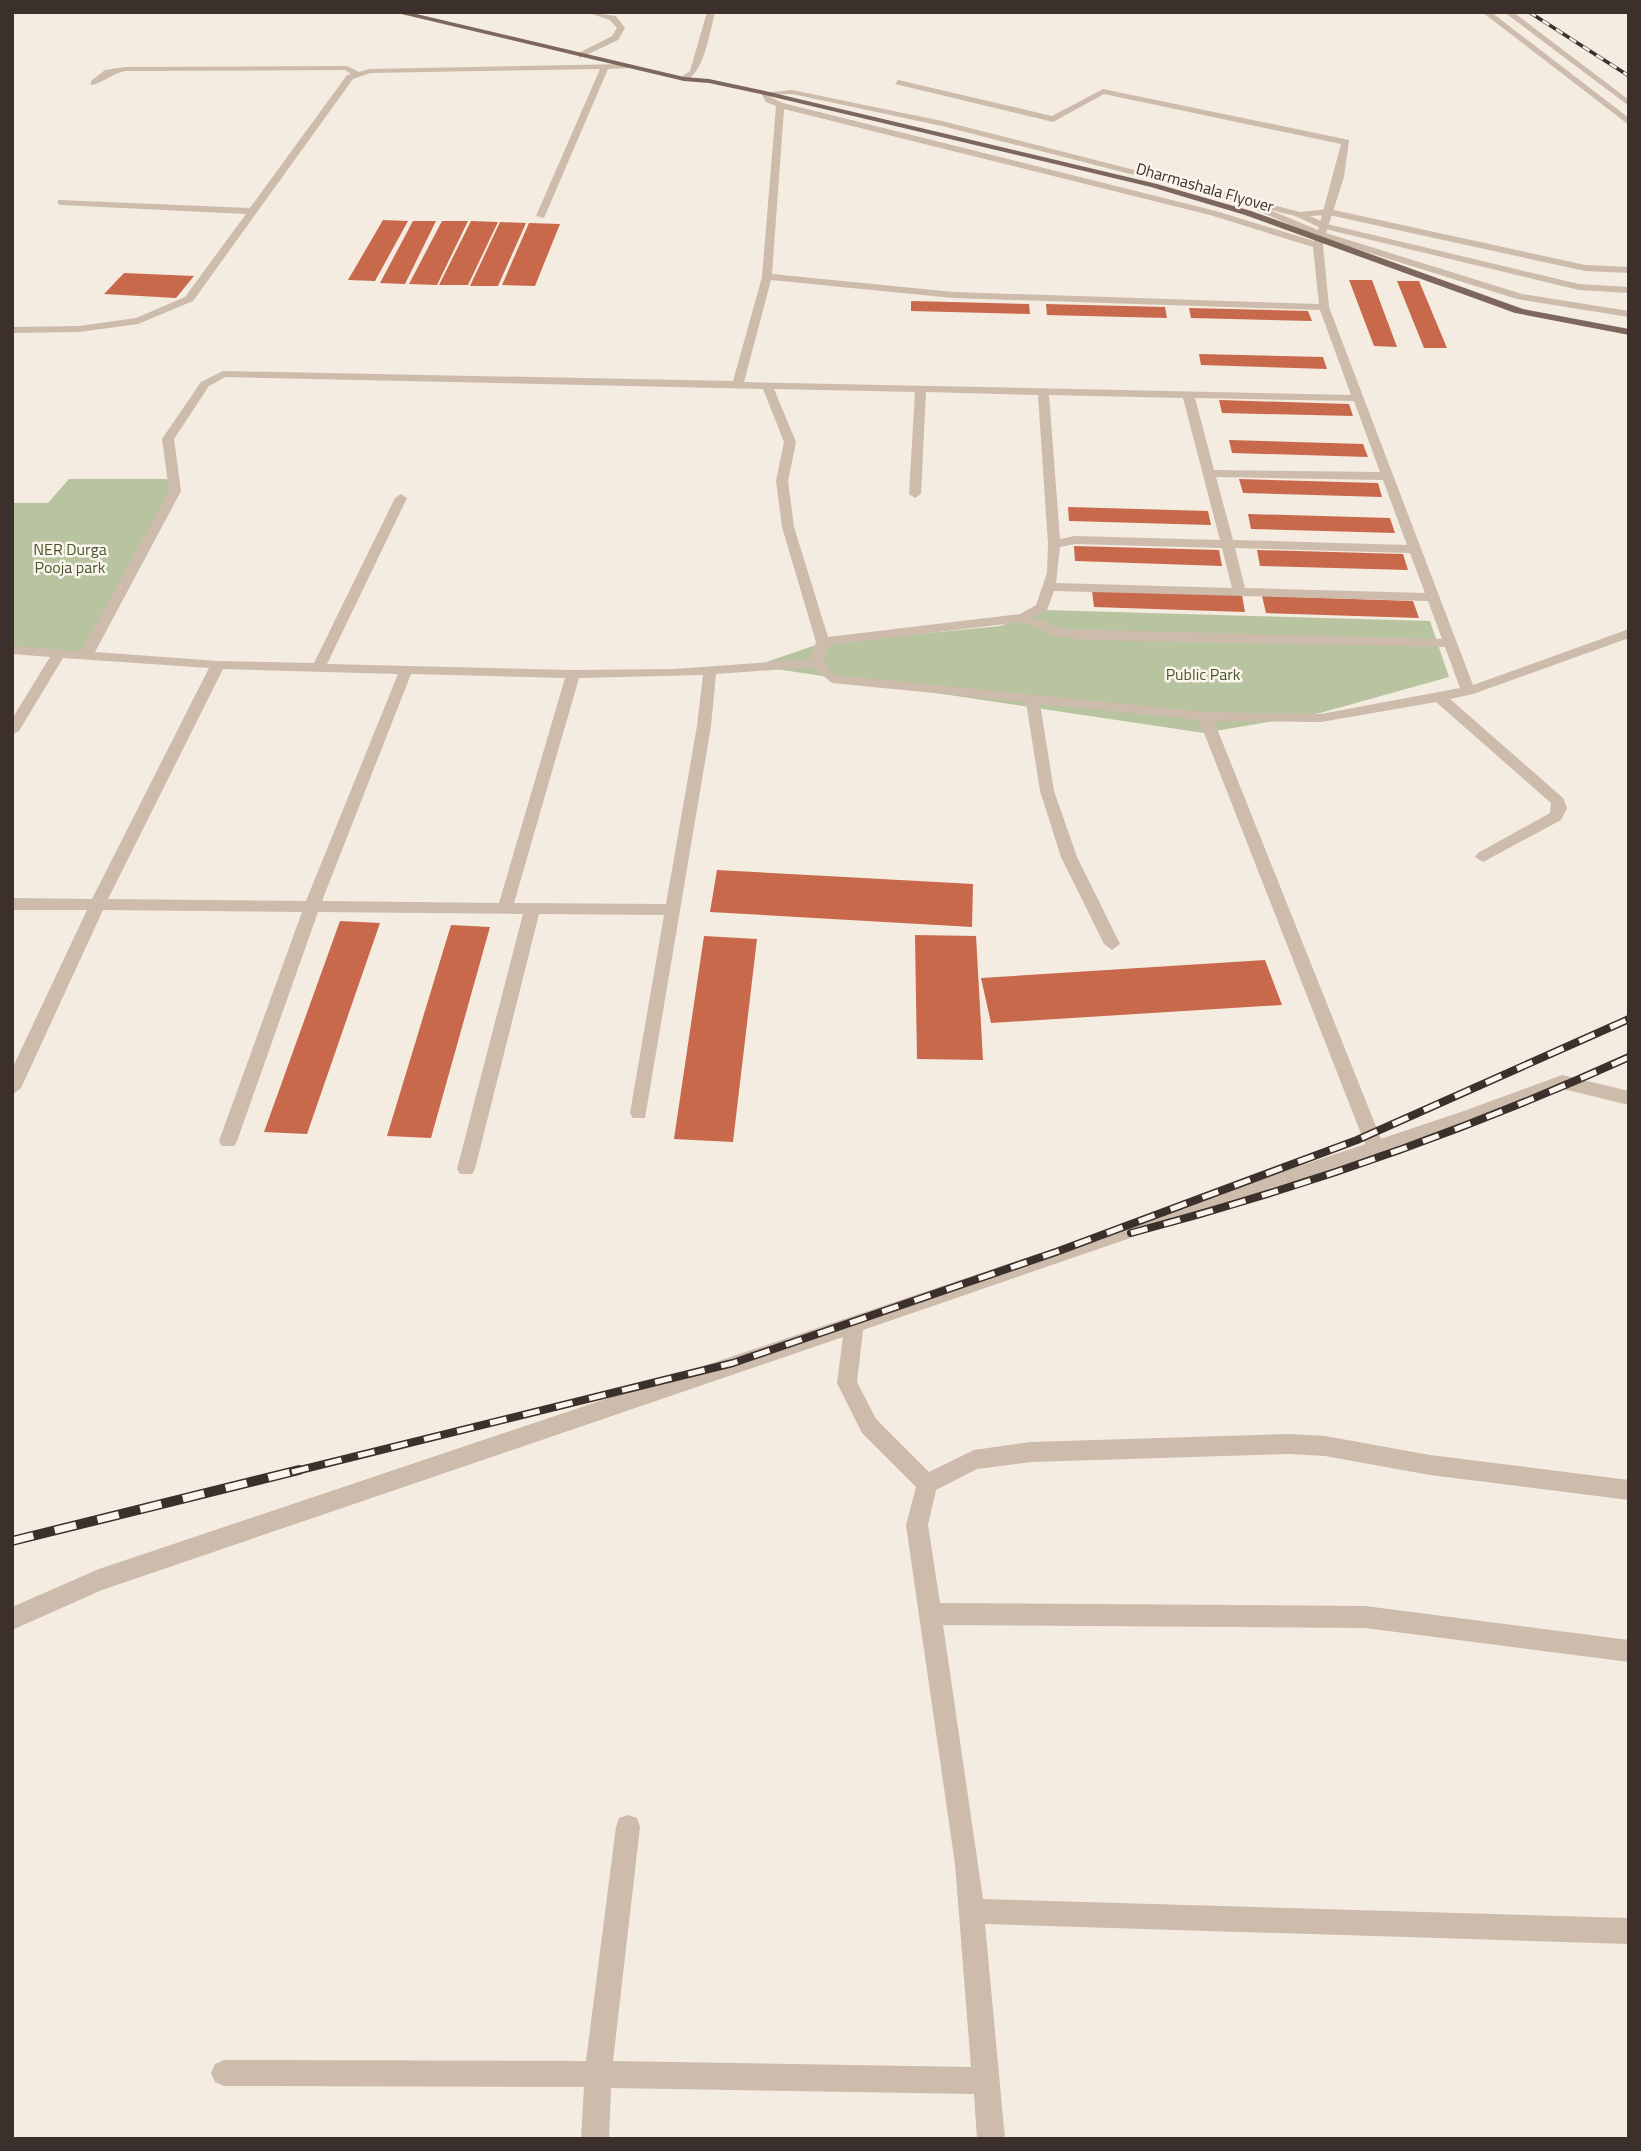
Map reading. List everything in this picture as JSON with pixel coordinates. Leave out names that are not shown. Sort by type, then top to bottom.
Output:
[{"type":"main road","points":[[397,12],[580,56],[684,79],[709,81]]},
{"type":"main road","points":[[433,12],[694,72],[709,81]]},
{"type":"main road","name":"Dharmashala Flyover","points":[[709,81],[1198,198],[1518,310],[1629,332]]},
{"type":"street","points":[[580,56],[615,37],[621,28],[613,18],[590,12]]},
{"type":"street","points":[[684,79],[694,72],[711,12]]},
{"type":"street","points":[[1486,12],[1629,121]]},
{"type":"street","points":[[1508,12],[1629,104]]},
{"type":"street","points":[[12,330],[79,330],[138,321],[189,299],[345,83],[358,74],[369,71],[627,66]]},
{"type":"street","points":[[541,216],[605,67]]},
{"type":"street","points":[[94,83],[108,72],[125,69],[346,68],[358,74]]},
{"type":"street","points":[[898,82],[1050,118],[1056,118],[1103,92],[1346,142],[1321,235],[1324,307],[1412,549],[1468,691]]},
{"type":"street","points":[[1629,270],[1585,268],[1329,212],[1298,214],[929,121],[792,92],[765,93],[769,100],[780,105],[1213,212],[1579,287],[1629,290]]},
{"type":"street","points":[[738,384],[767,277],[780,105]]},
{"type":"street","points":[[61,202],[252,211]]},
{"type":"street","points":[[1243,202],[1321,235],[1521,297],[1629,314]]},
{"type":"street","points":[[1298,214],[1321,235]]},
{"type":"street","points":[[767,277],[953,295],[1018,295],[1073,301],[1324,307]]},
{"type":"street","points":[[85,657],[175,491],[168,439],[211,378],[223,374],[1357,398]]},
{"type":"street","points":[[767,385],[790,442],[782,481],[788,527],[823,642],[816,663]]},
{"type":"street","points":[[915,494],[921,388]]},
{"type":"street","points":[[823,642],[1023,618],[1042,607],[1053,573],[1054,544],[1043,391]]},
{"type":"street","points":[[1188,394],[1240,593]]},
{"type":"street","points":[[1209,473],[1386,476]]},
{"type":"street","points":[[318,668],[401,498]]},
{"type":"street","points":[[1054,544],[1075,540],[1412,549]]},
{"type":"street","points":[[1048,587],[1431,597]]},
{"type":"street","points":[[1023,618],[1060,633],[1085,636],[1449,643]]},
{"type":"street","points":[[12,650],[218,665],[573,674],[710,670],[816,663],[832,679],[1205,716],[1321,718],[1468,691],[1629,633]]},
{"type":"street","points":[[12,731],[58,654]]},
{"type":"street","points":[[12,1087],[98,904],[218,665]]},
{"type":"street","points":[[228,1141],[312,907],[406,670]]},
{"type":"street","points":[[639,1113],[704,726],[710,670]]},
{"type":"street","points":[[505,908],[573,674]]},
{"type":"street","points":[[1440,698],[1558,801],[1560,808],[1556,816],[1483,857]]},
{"type":"street","points":[[1032,699],[1046,791],[1069,857],[1112,944]]},
{"type":"street","points":[[1205,716],[1376,1149]]},
{"type":"street","points":[[12,904],[673,910]]},
{"type":"street","points":[[466,1169],[532,909]]},
{"type":"street","points":[[12,1619],[112,1575],[1376,1149],[1562,1082],[1629,1098]]},
{"type":"street","points":[[854,1326],[847,1383],[869,1426],[927,1484]]},
{"type":"street","points":[[991,2139],[972,1911],[917,1525],[927,1484],[974,1460],[1031,1452],[1289,1444],[1336,1448],[1430,1465],[1629,1490]]},
{"type":"street","points":[[930,1614],[1365,1617],[1629,1651]]},
{"type":"street","points":[[595,2139],[598,2074],[628,1827]]},
{"type":"street","points":[[972,1911],[1629,1931]]},
{"type":"street","points":[[224,2073],[598,2074],[986,2081]]},
{"type":"green space","name":"NER Durga Pooja park","points":[[69,479],[167,479],[175,491],[79,656],[12,650],[12,503],[48,503]]},
{"type":"green space","name":"Public Park","points":[[1045,610],[1430,621],[1449,677],[1320,713],[1204,733],[755,666],[819,644],[1000,626]]},
{"type":"building","points":[[383,220],[408,221],[375,281],[348,280]]},
{"type":"building","points":[[413,221],[436,221],[405,284],[380,283]]},
{"type":"building","points":[[442,221],[468,221],[437,285],[409,284]]},
{"type":"building","points":[[471,221],[498,222],[468,285],[439,285]]},
{"type":"building","points":[[500,222],[526,223],[498,286],[470,286]]},
{"type":"building","points":[[529,223],[560,224],[535,286],[502,285]]},
{"type":"building","points":[[124,273],[194,276],[176,298],[104,294]]},
{"type":"building","points":[[1349,280],[1372,280],[1397,347],[1374,346]]},
{"type":"building","points":[[1397,281],[1419,281],[1447,348],[1424,348]]},
{"type":"building","points":[[911,301],[1029,304],[1030,314],[911,311]]},
{"type":"building","points":[[1046,304],[1165,307],[1167,318],[1047,315]]},
{"type":"building","points":[[1189,308],[1308,311],[1312,321],[1191,318]]},
{"type":"building","points":[[1199,354],[1323,357],[1327,369],[1201,365]]},
{"type":"building","points":[[1219,400],[1349,404],[1353,416],[1222,413]]},
{"type":"building","points":[[1229,440],[1363,444],[1368,457],[1232,453]]},
{"type":"building","points":[[1239,479],[1378,483],[1382,497],[1243,493]]},
{"type":"building","points":[[1068,507],[1208,511],[1211,525],[1069,521]]},
{"type":"building","points":[[1248,514],[1390,518],[1395,533],[1251,529]]},
{"type":"building","points":[[1074,546],[1219,550],[1222,566],[1075,561]]},
{"type":"building","points":[[1257,550],[1403,554],[1408,570],[1260,566]]},
{"type":"building","points":[[1092,591],[1242,595],[1245,612],[1094,607]]},
{"type":"building","points":[[1262,596],[1413,601],[1419,618],[1266,613]]},
{"type":"building","points":[[717,870],[973,884],[972,927],[710,912]]},
{"type":"building","points":[[340,921],[380,923],[307,1134],[264,1132]]},
{"type":"building","points":[[451,925],[490,927],[431,1138],[387,1136]]},
{"type":"building","points":[[915,935],[976,936],[983,1060],[917,1059]]},
{"type":"building","points":[[704,936],[757,939],[733,1142],[674,1139]]},
{"type":"building","points":[[1265,960],[1282,1005],[991,1023],[981,978]]},
{"type":"railway","points":[[1529,12],[1629,76]]},
{"type":"railway","points":[[292,1472],[733,1363],[1056,1252],[1357,1140],[1629,1019]]},
{"type":"railway","points":[[1131,1233],[1258,1197],[1384,1156],[1507,1109],[1629,1057]]},
{"type":"railway","points":[[12,1541],[299,1470]]}]
